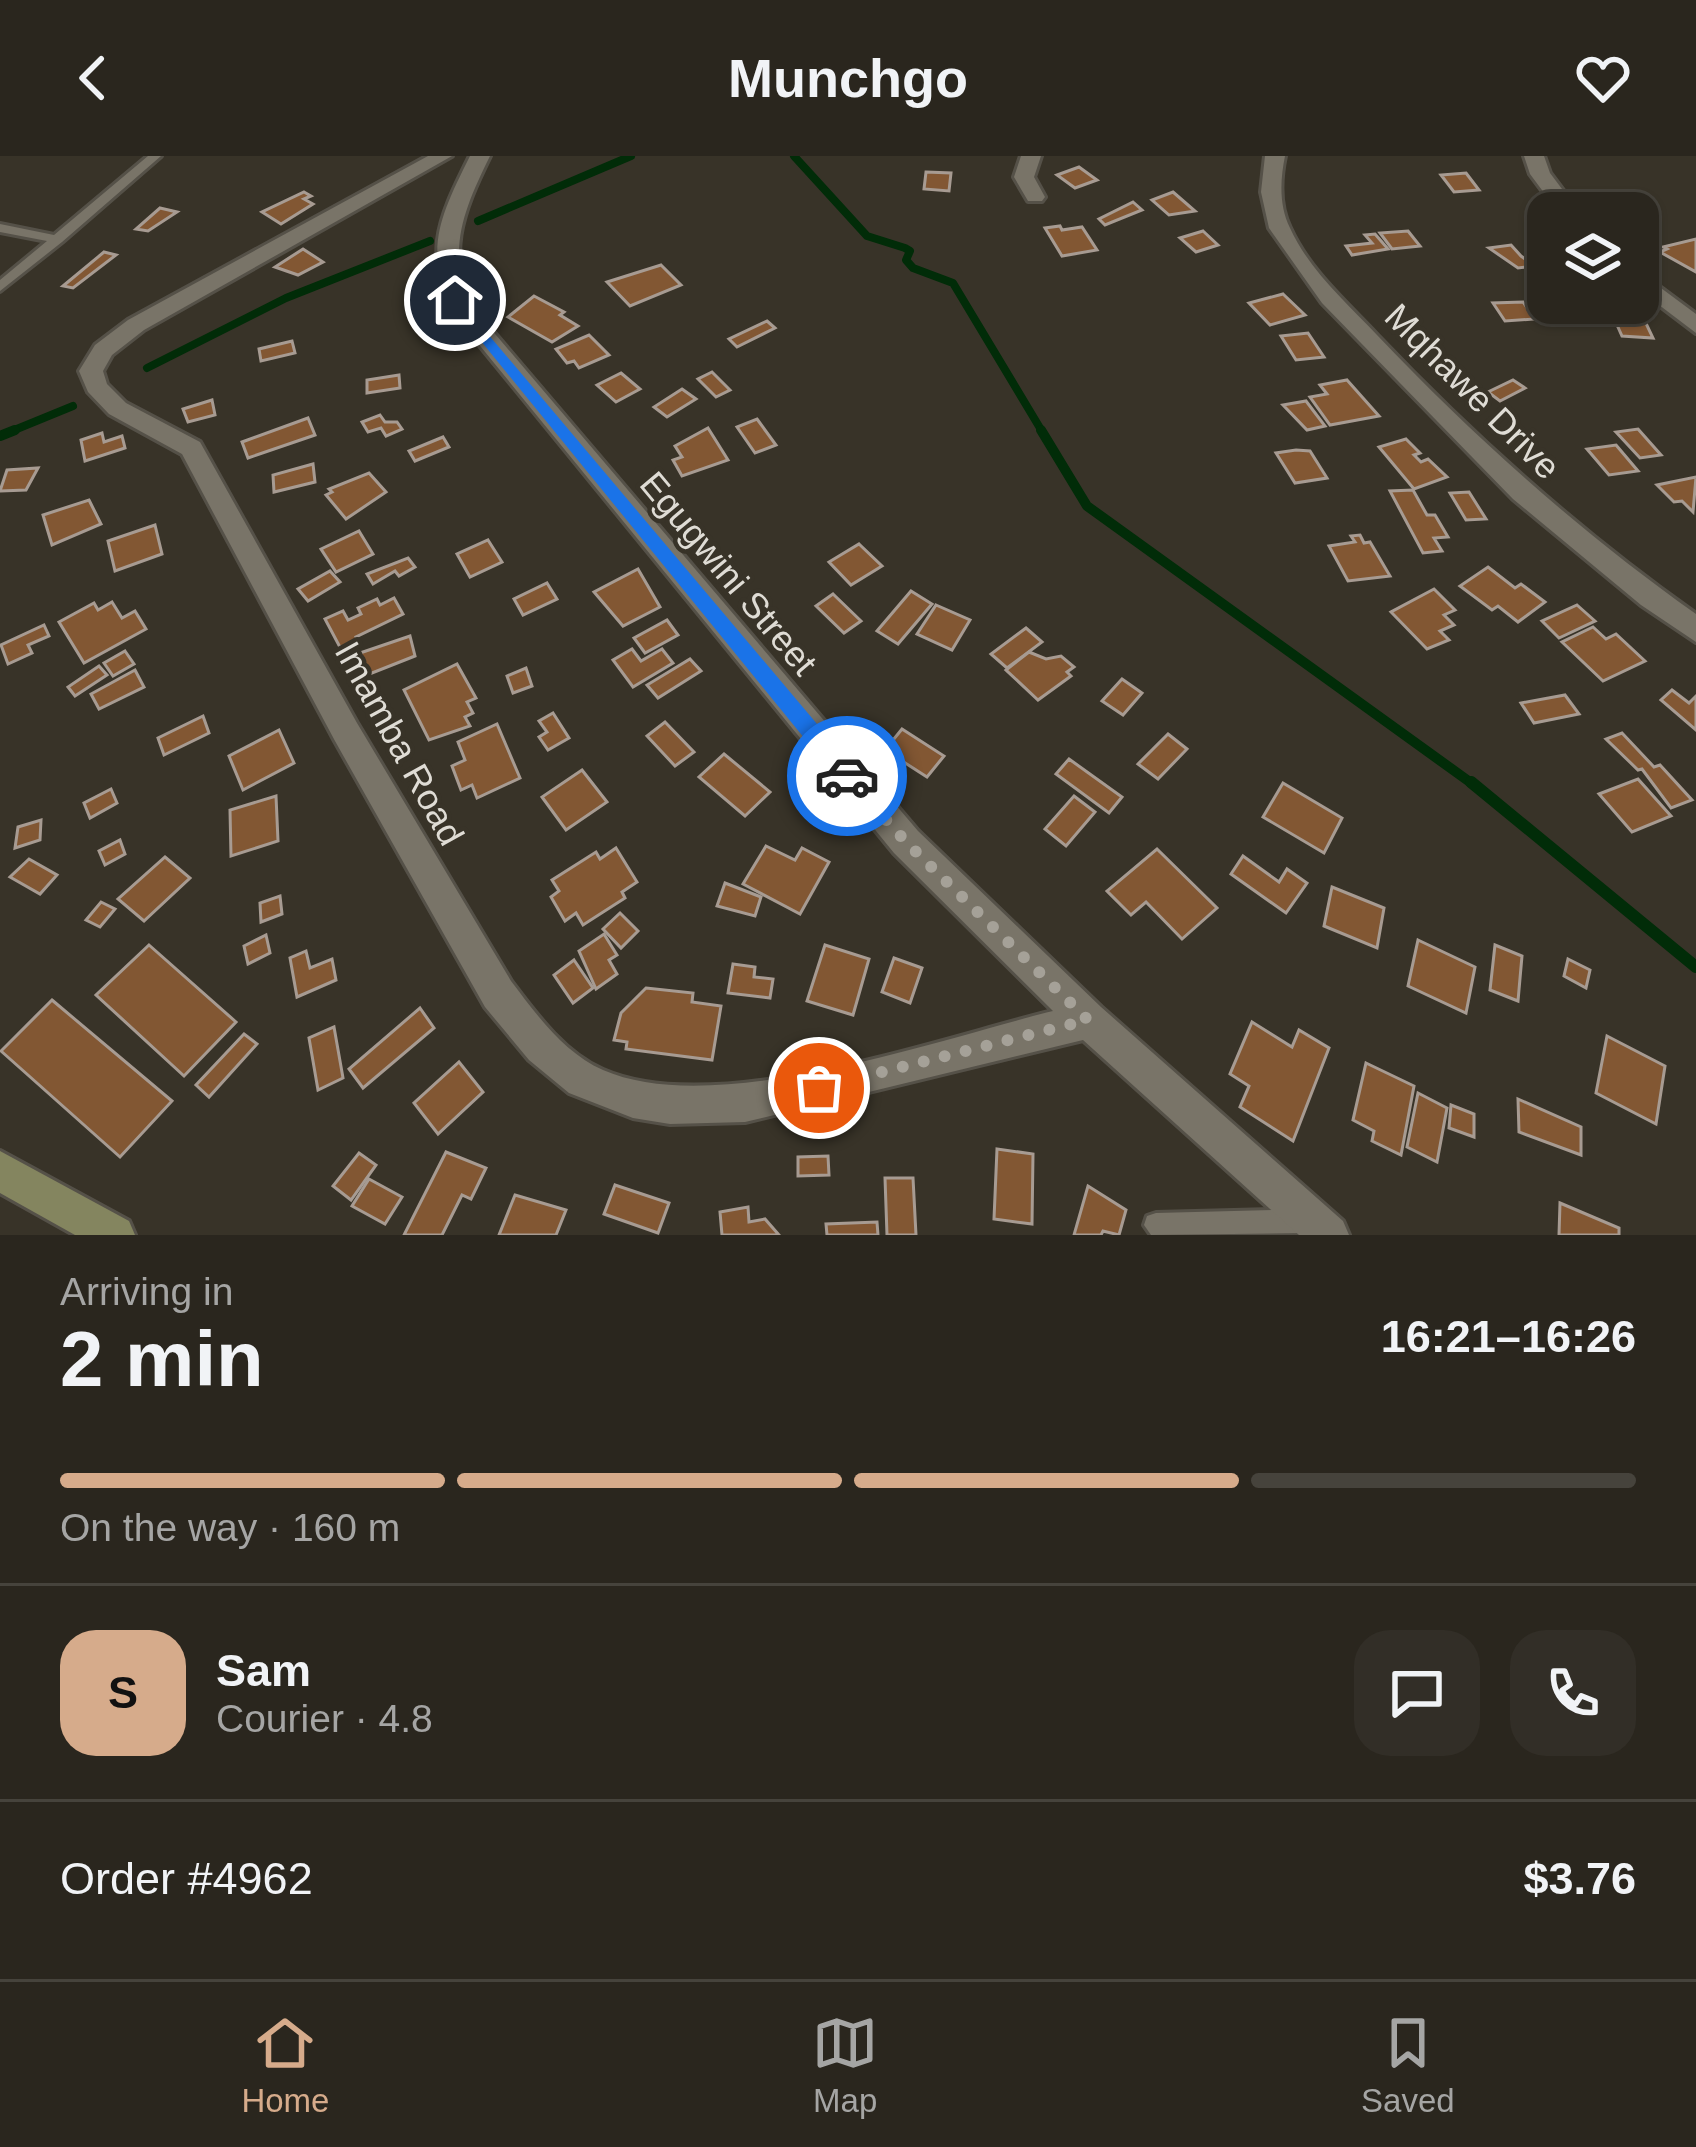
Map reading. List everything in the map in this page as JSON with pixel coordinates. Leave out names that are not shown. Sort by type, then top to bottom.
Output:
[{"type":"main road","points":[[0,1171],[102,1231]]},
{"type":"street","name":"Imamba Road","points":[[442,156],[136,325],[103,350],[92,371],[94,387],[111,406],[161,428],[191,448],[346,732],[511,1011],[561,1064],[594,1086],[648,1102],[690,1106],[775,1100],[1088,1020]]},
{"type":"street","name":"Egugwini Street","points":[[480,156],[447,234],[447,272],[455,300],[867,799],[1088,1020],[1320,1228]]},
{"type":"street","points":[[1031,156],[1024,177],[1035,196]]},
{"type":"street","name":"Mqhawe Drive","points":[[1275,156],[1271,193],[1277,225],[1339,307],[1448,425],[1516,488],[1601,561],[1696,630]]},
{"type":"street","points":[[1534,156],[1554,192]]},
{"type":"street","points":[[1659,295],[1696,326]]},
{"type":"lane","points":[[0,287],[155,156]]},
{"type":"lane","points":[[0,228],[58,239]]},
{"type":"lane","points":[[1156,1225],[1320,1228]]},
{"type":"building","points":[[1079,167],[1097,180],[1075,188],[1057,175]]},
{"type":"building","points":[[926,172],[951,173],[949,191],[924,189]]},
{"type":"building","points":[[1466,173],[1479,190],[1454,192],[1441,175]]},
{"type":"building","points":[[304,192],[311,196],[304,199],[313,204],[281,224],[262,212]]},
{"type":"building","points":[[1173,192],[1195,211],[1169,215],[1152,200]]},
{"type":"building","points":[[1133,202],[1142,210],[1105,225],[1099,219]]},
{"type":"building","points":[[160,208],[177,212],[148,231],[136,229]]},
{"type":"building","points":[[1060,226],[1062,230],[1082,227],[1097,250],[1062,256],[1045,228]]},
{"type":"building","points":[[1203,231],[1218,245],[1196,252],[1180,238]]},
{"type":"building","points":[[1408,231],[1420,246],[1392,249],[1380,233]]},
{"type":"building","points":[[1375,234],[1388,249],[1352,255],[1346,246],[1372,243],[1365,235]]},
{"type":"building","points":[[1696,239],[1696,272],[1660,252],[1667,249],[1663,247]]},
{"type":"building","points":[[1511,245],[1527,260],[1527,267],[1518,268],[1489,248]]},
{"type":"building","points":[[303,249],[323,262],[298,275],[275,267]]},
{"type":"building","points":[[104,252],[116,255],[73,288],[63,286]]},
{"type":"building","points":[[661,265],[681,285],[630,306],[607,282]]},
{"type":"building","points":[[1283,294],[1305,315],[1270,325],[1249,303]]},
{"type":"building","points":[[534,296],[564,312],[560,315],[578,326],[552,342],[508,317]]},
{"type":"building","points":[[1523,302],[1527,320],[1505,321],[1493,303]]},
{"type":"building","points":[[767,321],[775,328],[737,347],[729,339]]},
{"type":"building","points":[[1604,324],[1646,324],[1653,338],[1622,336],[1617,325]]},
{"type":"building","points":[[1308,333],[1324,357],[1296,360],[1281,336]]},
{"type":"building","points":[[589,335],[609,355],[579,368],[574,361],[567,363],[556,349]]},
{"type":"building","points":[[292,341],[295,353],[261,361],[259,349]]},
{"type":"building","points":[[712,372],[730,390],[716,397],[698,379]]},
{"type":"building","points":[[621,373],[640,389],[616,402],[597,385]]},
{"type":"building","points":[[399,375],[400,388],[367,393],[367,380]]},
{"type":"building","points":[[1347,380],[1379,416],[1330,425],[1310,397],[1327,394],[1320,385]]},
{"type":"building","points":[[1513,380],[1525,388],[1500,401],[1488,392]]},
{"type":"building","points":[[682,389],[696,399],[667,417],[654,407]]},
{"type":"building","points":[[212,400],[215,415],[188,422],[183,409]]},
{"type":"building","points":[[1306,401],[1325,426],[1307,430],[1283,405]]},
{"type":"building","points":[[380,415],[402,429],[386,436],[381,428],[368,432],[362,422]]},
{"type":"building","points":[[308,418],[315,435],[248,458],[242,442]]},
{"type":"building","points":[[757,419],[776,445],[755,453],[737,427]]},
{"type":"building","points":[[708,428],[728,460],[682,476],[673,460],[682,457],[675,446]]},
{"type":"building","points":[[1638,429],[1661,455],[1640,458],[1616,432]]},
{"type":"building","points":[[102,433],[104,442],[122,436],[125,448],[85,461],[81,440]]},
{"type":"building","points":[[443,437],[449,447],[415,461],[409,451]]},
{"type":"building","points":[[1406,439],[1420,453],[1414,455],[1421,462],[1428,459],[1447,477],[1414,489],[1379,447]]},
{"type":"building","points":[[1616,445],[1638,471],[1609,475],[1587,449]]},
{"type":"building","points":[[1310,451],[1327,478],[1295,483],[1276,453]]},
{"type":"building","points":[[313,464],[315,482],[274,492],[273,475]]},
{"type":"building","points":[[38,468],[26,490],[0,491],[7,470]]},
{"type":"building","points":[[369,473],[386,492],[346,519],[326,495],[332,492],[329,489]]},
{"type":"building","points":[[1696,477],[1693,512],[1657,485]]},
{"type":"building","points":[[1413,490],[1427,515],[1435,515],[1448,537],[1434,538],[1442,551],[1423,553],[1390,491]]},
{"type":"building","points":[[1469,492],[1486,519],[1466,520],[1450,493]]},
{"type":"building","points":[[89,500],[101,524],[52,545],[43,515]]},
{"type":"building","points":[[155,525],[162,554],[115,571],[108,541]]},
{"type":"building","points":[[359,531],[373,554],[336,572],[321,549]]},
{"type":"building","points":[[1360,535],[1364,543],[1370,542],[1390,576],[1348,581],[1329,546],[1355,542],[1351,536]]},
{"type":"building","points":[[488,540],[502,562],[470,577],[457,554]]},
{"type":"building","points":[[859,544],[882,566],[851,585],[829,562]]},
{"type":"building","points":[[408,558],[415,567],[399,576],[395,571],[373,584],[367,574]]},
{"type":"building","points":[[1488,567],[1515,588],[1521,584],[1545,602],[1518,622],[1498,606],[1492,610],[1460,586]]},
{"type":"building","points":[[638,569],[660,607],[623,626],[594,592]]},
{"type":"building","points":[[330,571],[340,582],[308,601],[298,589]]},
{"type":"building","points":[[547,583],[557,599],[523,615],[514,599]]},
{"type":"building","points":[[1434,589],[1455,610],[1444,615],[1454,625],[1440,631],[1449,640],[1427,649],[1391,612]]},
{"type":"building","points":[[911,591],[932,604],[898,644],[877,631]]},
{"type":"building","points":[[833,594],[861,621],[844,633],[816,606]]},
{"type":"building","points":[[394,598],[403,614],[356,637],[359,643],[342,651],[325,619],[343,611],[348,620],[361,614],[358,608]]},
{"type":"building","points":[[112,602],[122,618],[135,611],[146,629],[84,663],[59,622],[94,603],[98,610]]},
{"type":"building","points":[[936,605],[970,620],[952,650],[917,634]]},
{"type":"building","points":[[1577,605],[1595,621],[1559,638],[1542,621]]},
{"type":"building","points":[[667,620],[678,635],[645,653],[634,638]]},
{"type":"building","points":[[44,625],[49,636],[28,645],[32,653],[8,664],[1,645]]},
{"type":"building","points":[[1593,627],[1606,639],[1616,634],[1645,661],[1603,681],[1562,642]]},
{"type":"building","points":[[1026,628],[1042,642],[1007,668],[991,654]]},
{"type":"building","points":[[410,636],[415,656],[367,675],[360,653]]},
{"type":"building","points":[[632,649],[641,661],[662,649],[673,663],[633,687],[613,660]]},
{"type":"building","points":[[125,651],[134,664],[113,676],[104,663]]},
{"type":"building","points":[[1029,652],[1046,659],[1061,656],[1074,667],[1067,672],[1071,676],[1038,700],[1006,670]]},
{"type":"building","points":[[690,659],[701,671],[658,698],[647,685]]},
{"type":"building","points":[[457,664],[476,698],[467,702],[473,713],[465,717],[470,726],[429,740],[404,690]]},
{"type":"building","points":[[99,666],[107,675],[75,696],[68,687]]},
{"type":"building","points":[[526,668],[532,686],[513,693],[507,676]]},
{"type":"building","points":[[135,670],[144,687],[99,709],[91,694]]},
{"type":"building","points":[[1122,679],[1142,693],[1123,715],[1102,701]]},
{"type":"building","points":[[1672,690],[1689,703],[1696,696],[1696,730],[1661,700]]},
{"type":"building","points":[[1565,695],[1579,714],[1534,723],[1521,703]]},
{"type":"building","points":[[553,713],[569,738],[548,750],[539,737],[547,732],[539,721]]},
{"type":"building","points":[[203,716],[209,733],[164,755],[158,738]]},
{"type":"building","points":[[665,722],[694,752],[675,766],[647,736]]},
{"type":"building","points":[[497,724],[520,778],[477,798],[472,785],[461,790],[452,766],[465,760],[458,742]]},
{"type":"building","points":[[902,729],[944,756],[927,777],[885,750]]},
{"type":"building","points":[[279,730],[294,763],[243,790],[229,756]]},
{"type":"building","points":[[1622,733],[1692,800],[1671,808],[1642,769],[1606,739]]},
{"type":"building","points":[[1168,734],[1187,749],[1158,779],[1138,764]]},
{"type":"building","points":[[724,754],[770,792],[745,816],[699,777]]},
{"type":"building","points":[[1069,759],[1122,797],[1109,813],[1056,774]]},
{"type":"building","points":[[582,770],[607,802],[566,830],[542,797]]},
{"type":"building","points":[[1638,779],[1671,816],[1632,832],[1599,794]]},
{"type":"building","points":[[1283,783],[1342,818],[1324,853],[1263,817]]},
{"type":"building","points":[[111,789],[117,803],[90,818],[84,803]]},
{"type":"building","points":[[276,796],[278,841],[231,856],[230,810]]},
{"type":"building","points":[[1074,796],[1095,812],[1066,846],[1045,829]]},
{"type":"building","points":[[41,820],[40,840],[15,848],[18,827]]},
{"type":"building","points":[[120,840],[125,854],[105,865],[99,851]]},
{"type":"building","points":[[766,846],[795,860],[802,848],[829,862],[800,914],[743,884]]},
{"type":"building","points":[[616,848],[637,882],[622,892],[625,898],[583,925],[576,913],[565,921],[551,897],[559,891],[552,880],[596,852],[600,859]]},
{"type":"building","points":[[1157,849],[1217,908],[1182,939],[1146,902],[1131,915],[1107,891]]},
{"type":"building","points":[[1243,856],[1279,882],[1287,869],[1307,883],[1286,913],[1231,874]]},
{"type":"building","points":[[165,857],[190,878],[144,921],[118,899]]},
{"type":"building","points":[[29,859],[57,875],[40,894],[10,877]]},
{"type":"building","points":[[725,883],[761,897],[755,916],[717,906]]},
{"type":"building","points":[[1332,887],[1384,908],[1377,948],[1324,926]]},
{"type":"building","points":[[280,896],[282,914],[261,922],[260,903]]},
{"type":"building","points":[[101,902],[115,909],[100,927],[86,920]]},
{"type":"building","points":[[620,913],[638,931],[621,948],[603,929]]},
{"type":"building","points":[[604,934],[617,955],[609,960],[617,974],[596,989],[579,951]]},
{"type":"building","points":[[266,935],[270,953],[248,964],[244,946]]},
{"type":"building","points":[[1418,940],[1475,967],[1466,1013],[1408,986]]},
{"type":"building","points":[[149,945],[236,1022],[184,1076],[96,995]]},
{"type":"building","points":[[825,945],[869,959],[853,1015],[807,1001]]},
{"type":"building","points":[[1495,945],[1522,956],[1518,1001],[1490,990]]},
{"type":"building","points":[[306,951],[310,968],[332,959],[336,980],[297,997],[290,958]]},
{"type":"building","points":[[894,958],[922,968],[910,1003],[882,992]]},
{"type":"building","points":[[1568,959],[1590,970],[1586,988],[1564,976]]},
{"type":"building","points":[[574,960],[593,988],[573,1003],[554,975]]},
{"type":"building","points":[[733,964],[755,967],[754,977],[773,979],[770,998],[728,993]]},
{"type":"building","points":[[646,988],[693,993],[692,1002],[721,1006],[712,1060],[626,1049],[627,1042],[614,1040],[621,1013]]},
{"type":"building","points":[[52,1000],[172,1101],[120,1157],[1,1051]]},
{"type":"building","points":[[420,1008],[434,1028],[363,1088],[349,1069]]},
{"type":"building","points":[[1252,1022],[1292,1047],[1299,1030],[1329,1048],[1293,1141],[1240,1107],[1249,1086],[1230,1074]]},
{"type":"building","points":[[334,1027],[343,1078],[318,1090],[309,1038]]},
{"type":"building","points":[[244,1034],[257,1044],[209,1097],[196,1085]]},
{"type":"building","points":[[1607,1036],[1665,1066],[1656,1124],[1596,1093]]},
{"type":"building","points":[[459,1062],[483,1092],[438,1134],[414,1103]]},
{"type":"building","points":[[1366,1063],[1414,1086],[1401,1155],[1372,1141],[1374,1131],[1353,1120]]},
{"type":"building","points":[[1418,1093],[1447,1108],[1437,1162],[1407,1147]]},
{"type":"building","points":[[1518,1099],[1581,1127],[1581,1155],[1519,1132]]},
{"type":"building","points":[[1451,1105],[1474,1114],[1474,1137],[1449,1128]]},
{"type":"building","points":[[997,1149],[1033,1154],[1032,1224],[994,1219]]},
{"type":"building","points":[[446,1152],[486,1168],[471,1199],[462,1195],[442,1235],[404,1235]]},
{"type":"building","points":[[359,1153],[376,1165],[351,1200],[333,1186]]},
{"type":"building","points":[[828,1156],[829,1175],[798,1176],[798,1157]]},
{"type":"building","points":[[885,1178],[913,1178],[916,1235],[887,1235]]},
{"type":"building","points":[[369,1179],[402,1197],[385,1224],[352,1206]]},
{"type":"building","points":[[615,1185],[669,1203],[658,1233],[604,1214]]},
{"type":"building","points":[[1088,1186],[1126,1210],[1119,1235],[1103,1231],[1101,1235],[1074,1235]]},
{"type":"building","points":[[515,1195],[566,1210],[556,1235],[499,1235]]},
{"type":"building","points":[[1560,1203],[1619,1228],[1619,1235],[1559,1235]]},
{"type":"building","points":[[748,1207],[749,1222],[765,1219],[779,1235],[722,1235],[720,1212]]},
{"type":"building","points":[[877,1222],[878,1235],[827,1235],[826,1224]]},
{"type":"waterway","points":[[478,221],[631,156]]},
{"type":"waterway","points":[[794,156],[867,236],[905,248],[913,268],[953,283],[1043,433]]},
{"type":"waterway","points":[[147,368],[286,298],[430,241]]},
{"type":"waterway","points":[[7,433],[73,406]]},
{"type":"waterway","points":[[0,436],[15,430]]},
{"type":"waterway","points":[[1041,430],[1087,506],[1474,785]]},
{"type":"waterway","points":[[1471,782],[1696,967]]},
{"type":"way so far","points":[[819,1088],[1088,1020],[906,842],[847,776]]},
{"type":"route","points":[[455,300],[847,776]]}]
